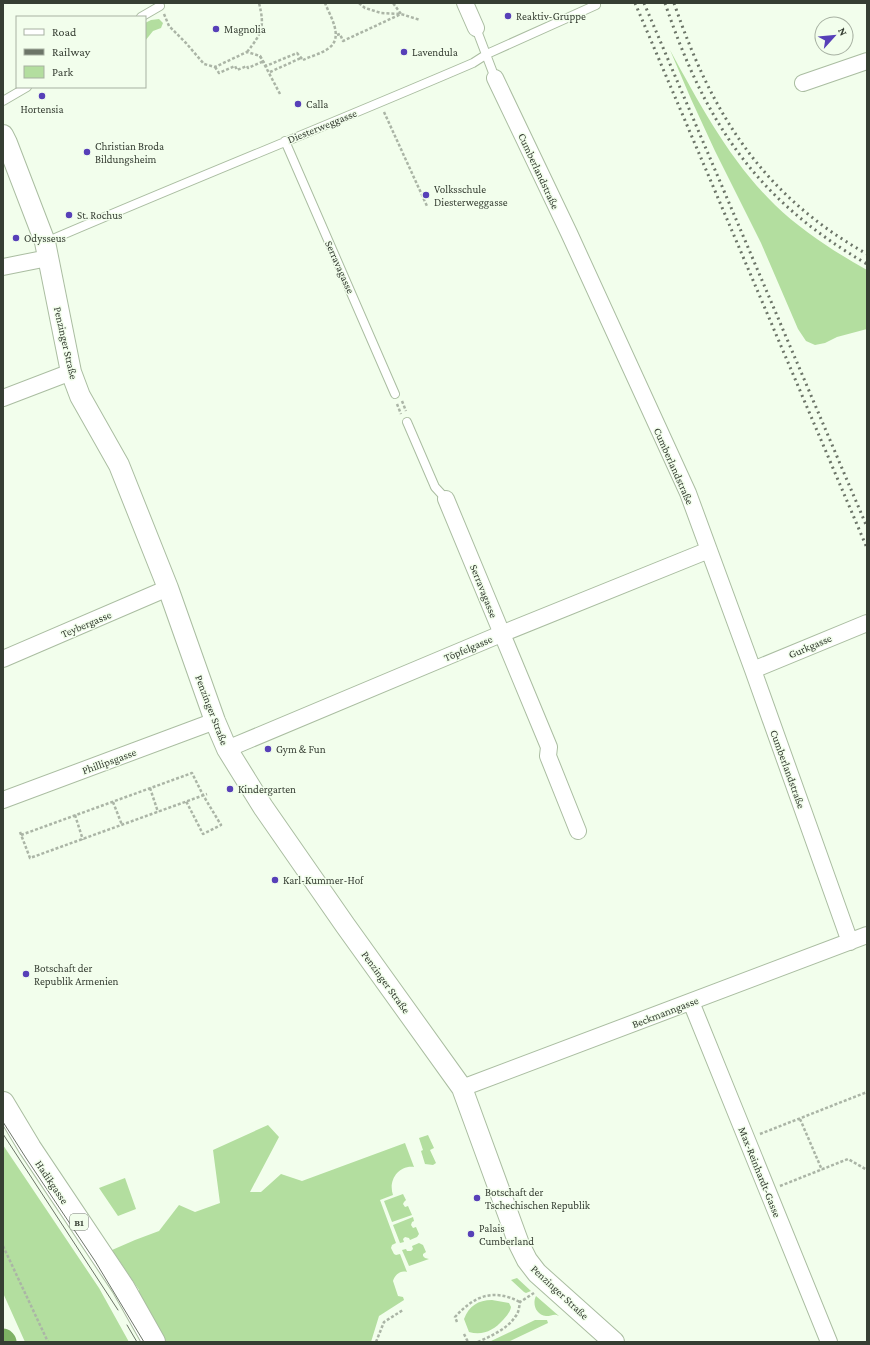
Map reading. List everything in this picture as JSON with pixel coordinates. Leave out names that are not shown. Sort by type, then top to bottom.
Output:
[{"type":"main road","name":"Hadikgasse","points":[[3,1103],[30,1148],[123,1287],[154,1342]]},
{"type":"street","name":"Cumberlandstraße","points":[[465,3],[476,28]]},
{"type":"street","points":[[803,83],[867,61]]},
{"type":"street","name":"Cumberlandstraße","points":[[495,78],[569,234],[688,493],[710,550],[850,942]]},
{"type":"street","name":"Penzinger Straße","points":[[3,135],[47,250],[71,372],[80,396],[119,465],[168,588],[215,721],[227,749],[263,808],[462,1088],[519,1244],[527,1260],[537,1273],[614,1342]]},
{"type":"street","name":"Diesterweggasse","points":[[3,268],[47,250]]},
{"type":"street","points":[[3,398],[71,372]]},
{"type":"street","name":"Serravagasse","points":[[446,499],[549,747],[548,756],[578,830]]},
{"type":"street","name":"Töpfelgasse","points":[[227,749],[501,634],[710,550]]},
{"type":"street","name":"Teybergasse","points":[[3,659],[168,588]]},
{"type":"street","name":"Gurkgasse","points":[[753,670],[867,623]]},
{"type":"street","name":"Phillipsgasse","points":[[3,800],[215,721]]},
{"type":"street","name":"Beckmanngasse","points":[[462,1088],[867,935]]},
{"type":"street","name":"Max-Reinhardt-Gasse","points":[[691,1002],[829,1342]]},
{"type":"lane","name":"Diesterweggasse","points":[[47,250],[285,141],[380,103],[473,63],[487,54],[596,5]]},
{"type":"lane","points":[[143,16],[160,6]]},
{"type":"lane","name":"Cumberlandstraße","points":[[476,28],[495,78]]},
{"type":"lane","points":[[3,101],[25,88]]},
{"type":"lane","name":"Serravagasse","points":[[285,141],[395,394]]},
{"type":"lane","name":"Serravagasse","points":[[408,422],[435,487],[446,499]]},
{"type":"path","points":[[160,6],[169,26],[204,64],[215,67],[247,52],[258,38],[262,24],[259,3]]},
{"type":"path","points":[[270,72],[329,48],[337,35],[325,3]]},
{"type":"path","points":[[359,3],[365,8],[381,13],[401,14],[420,20]]},
{"type":"path","points":[[393,3],[401,14]]},
{"type":"path","points":[[337,35],[340,34],[343,41],[401,14]]},
{"type":"path","points":[[247,52],[260,56],[266,66],[297,53],[302,59]]},
{"type":"path","points":[[260,56],[270,72],[280,94]]},
{"type":"path","points":[[215,67],[219,73],[235,66],[237,70],[247,66],[248,68],[264,61]]},
{"type":"path","points":[[388,123],[427,206]]},
{"type":"path","points":[[395,394],[400,397],[407,413],[408,422]]},
{"type":"path","points":[[395,394],[402,415],[408,422]]},
{"type":"path","points":[[21,835],[192,773],[221,825],[203,834],[186,801]]},
{"type":"path","points":[[150,788],[158,812]]},
{"type":"path","points":[[20,832],[30,858],[207,794]]},
{"type":"path","points":[[113,802],[122,825]]},
{"type":"path","points":[[75,815],[83,840]]},
{"type":"path","points":[[747,1139],[867,1092]]},
{"type":"path","points":[[800,1118],[822,1170]]},
{"type":"path","points":[[768,1191],[848,1158],[867,1170]]},
{"type":"path","points":[[3,1246],[48,1342]]},
{"type":"path","points":[[520,1302],[534,1293],[546,1281]]},
{"type":"path","points":[[457,1322],[455,1316],[458,1313],[474,1300],[483,1296],[505,1296],[520,1302]]},
{"type":"path","points":[[478,1342],[499,1332],[515,1318],[519,1311],[520,1302]]},
{"type":"path","points":[[376,1342],[384,1322],[403,1310]]},
{"type":"path","points":[[464,1334],[468,1342]]},
{"type":"green space","points":[[159,19],[163,23],[161,28],[153,31],[146,40],[146,22]]},
{"type":"green space","points":[[670,50],[717,132],[759,188],[785,215],[831,248],[867,270],[867,329],[815,345],[806,341],[798,329],[761,243],[715,151]]},
{"type":"green space","points":[[268,1125],[279,1137],[250,1192],[261,1192],[281,1174],[302,1181],[405,1143],[414,1167],[408,1167],[399,1171],[393,1179],[393,1195],[380,1200],[396,1243],[392,1245],[391,1248],[394,1254],[400,1254],[407,1272],[398,1274],[393,1281],[398,1296],[403,1297],[404,1300],[379,1316],[371,1342],[165,1342],[138,1295],[139,1290],[112,1250],[159,1231],[179,1205],[195,1212],[220,1203],[213,1150]]},
{"type":"green space","points":[[428,1135],[434,1148],[430,1150],[436,1163],[433,1165],[425,1164],[421,1151],[423,1150],[419,1138]]},
{"type":"green space","points":[[3,1145],[99,1288],[129,1342],[25,1342],[3,1293]]},
{"type":"green space","points":[[125,1178],[136,1209],[118,1216],[99,1188]]},
{"type":"green space","points":[[403,1194],[406,1200],[403,1204],[405,1207],[408,1206],[412,1215],[392,1222],[384,1201]]},
{"type":"green space","points":[[413,1217],[414,1221],[411,1225],[413,1228],[416,1227],[419,1234],[417,1237],[410,1240],[409,1238],[405,1237],[403,1239],[404,1242],[400,1243],[393,1225]]},
{"type":"green space","points":[[419,1243],[423,1245],[426,1252],[423,1256],[429,1259],[409,1266],[402,1250],[406,1249],[407,1251],[411,1251],[413,1249],[412,1246]]},
{"type":"green space","points":[[517,1278],[531,1291],[526,1293],[524,1292],[511,1280]]},
{"type":"green space","points":[[536,1296],[559,1316],[546,1316],[540,1314],[536,1309],[534,1302]]},
{"type":"green space","points":[[492,1300],[509,1303],[511,1307],[510,1311],[496,1327],[484,1333],[469,1332],[464,1319],[471,1307],[482,1301]]},
{"type":"green space","points":[[535,1320],[547,1320],[548,1323],[508,1342],[489,1342]]},
{"type":"tram line","points":[[3,1122],[95,1261],[144,1342]]},
{"type":"tram line","points":[[3,1134],[118,1310]]},
{"type":"tram line","points":[[127,1325],[137,1342]]},
{"type":"railway","points":[[635,3],[867,548]]},
{"type":"railway","points":[[644,3],[867,527]]},
{"type":"railway","points":[[665,3],[681,46],[698,85],[717,121],[739,154],[765,185],[794,213],[828,239],[867,264]]},
{"type":"railway","points":[[674,3],[705,81],[724,116],[745,148],[770,178],[798,206],[830,231],[867,254]]},
{"type":"place","name":"Reaktiv-Gruppe","points":[[508,16]]},
{"type":"place","name":"Magnolia","points":[[216,29]]},
{"type":"place","name":"Lavendula","points":[[404,52]]},
{"type":"place","name":"Hortensia","points":[[42,96]]},
{"type":"place","name":"Calla","points":[[298,104]]},
{"type":"place","name":"Christian Broda Bildungsheim","points":[[87,152]]},
{"type":"place","name":"Volksschule Diesterweggasse","points":[[426,195]]},
{"type":"place","name":"St. Rochus","points":[[69,215]]},
{"type":"place","name":"Odysseus","points":[[16,238]]},
{"type":"place","name":"Gym & Fun","points":[[268,749]]},
{"type":"place","name":"Kindergarten","points":[[230,789]]},
{"type":"place","name":"Karl-Kummer-Hof","points":[[275,880]]},
{"type":"place","name":"Botschaft der Republik Armenien","points":[[26,974]]},
{"type":"place","name":"Botschaft der Tschechischen Republik","points":[[477,1198]]},
{"type":"place","name":"Palais Cumberland","points":[[471,1234]]}]
